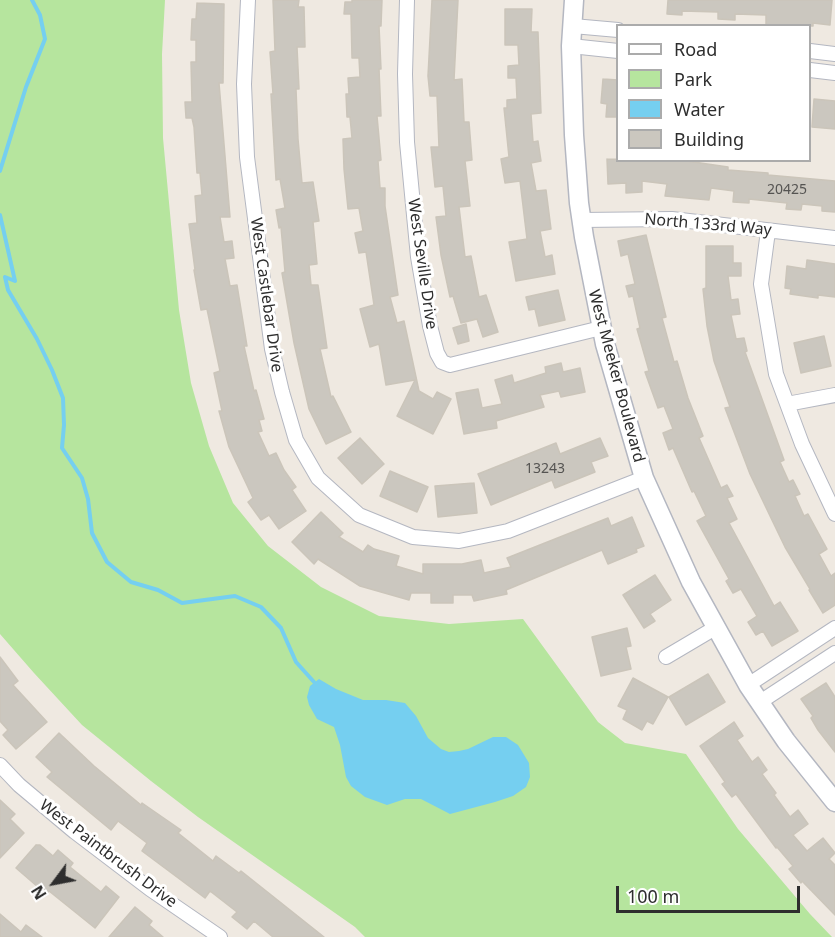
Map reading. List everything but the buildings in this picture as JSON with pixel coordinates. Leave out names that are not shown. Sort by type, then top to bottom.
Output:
[{"type":"street","name":"West Castlebar Drive","points":[[248,0],[244,84],[247,158],[272,349],[296,440],[318,478],[359,515],[413,537],[459,541],[508,531],[644,478]]},
{"type":"street","name":"West Seville Drive","points":[[408,0],[405,74],[407,142],[412,199],[418,257],[430,326],[437,353],[442,362],[450,365],[601,328]]},
{"type":"street","name":"West Meeker Boulevard","points":[[574,0],[571,46],[573,135],[581,220],[601,328],[644,478],[691,582],[748,685],[786,741],[835,802]]},
{"type":"street","points":[[573,26],[616,30]]},
{"type":"street","points":[[571,46],[616,51]]},
{"type":"street","points":[[811,51],[835,54]]},
{"type":"street","points":[[811,70],[835,73]]},
{"type":"street","name":"North 133rd Way","points":[[581,220],[672,219],[835,238]]},
{"type":"street","points":[[768,231],[761,284],[776,374],[802,444],[835,514]]},
{"type":"street","points":[[787,404],[835,395]]},
{"type":"street","points":[[666,657],[715,628]]},
{"type":"street","points":[[748,685],[832,636]]},
{"type":"street","points":[[760,702],[835,653]]},
{"type":"street","name":"West Paintbrush Drive","points":[[0,765],[19,785],[75,832],[150,889],[220,937]]},
{"type":"green space","points":[[0,0],[165,0],[162,54],[163,138],[179,310],[191,383],[209,446],[233,503],[268,546],[321,587],[379,616],[449,624],[523,619],[598,722],[625,743],[686,754],[738,829],[832,937],[365,937],[355,927],[198,817],[151,781],[82,725],[34,673],[0,634]]},
{"type":"water","points":[[319,679],[363,700],[405,703],[416,716],[428,738],[441,749],[449,752],[468,749],[493,737],[506,737],[518,745],[529,763],[530,777],[526,787],[513,796],[450,814],[421,799],[405,799],[387,805],[365,797],[351,786],[346,777],[334,727],[317,719],[309,705],[307,697],[310,686]]},
{"type":"waterway","points":[[0,171],[26,87],[45,39],[40,15],[32,0]]},
{"type":"waterway","points":[[0,215],[15,281],[5,277],[8,290],[37,339],[63,398],[62,448],[82,478],[88,499],[92,533],[107,562],[131,582],[158,590],[182,603],[235,596],[261,607],[281,628],[296,662],[314,682]]}]
